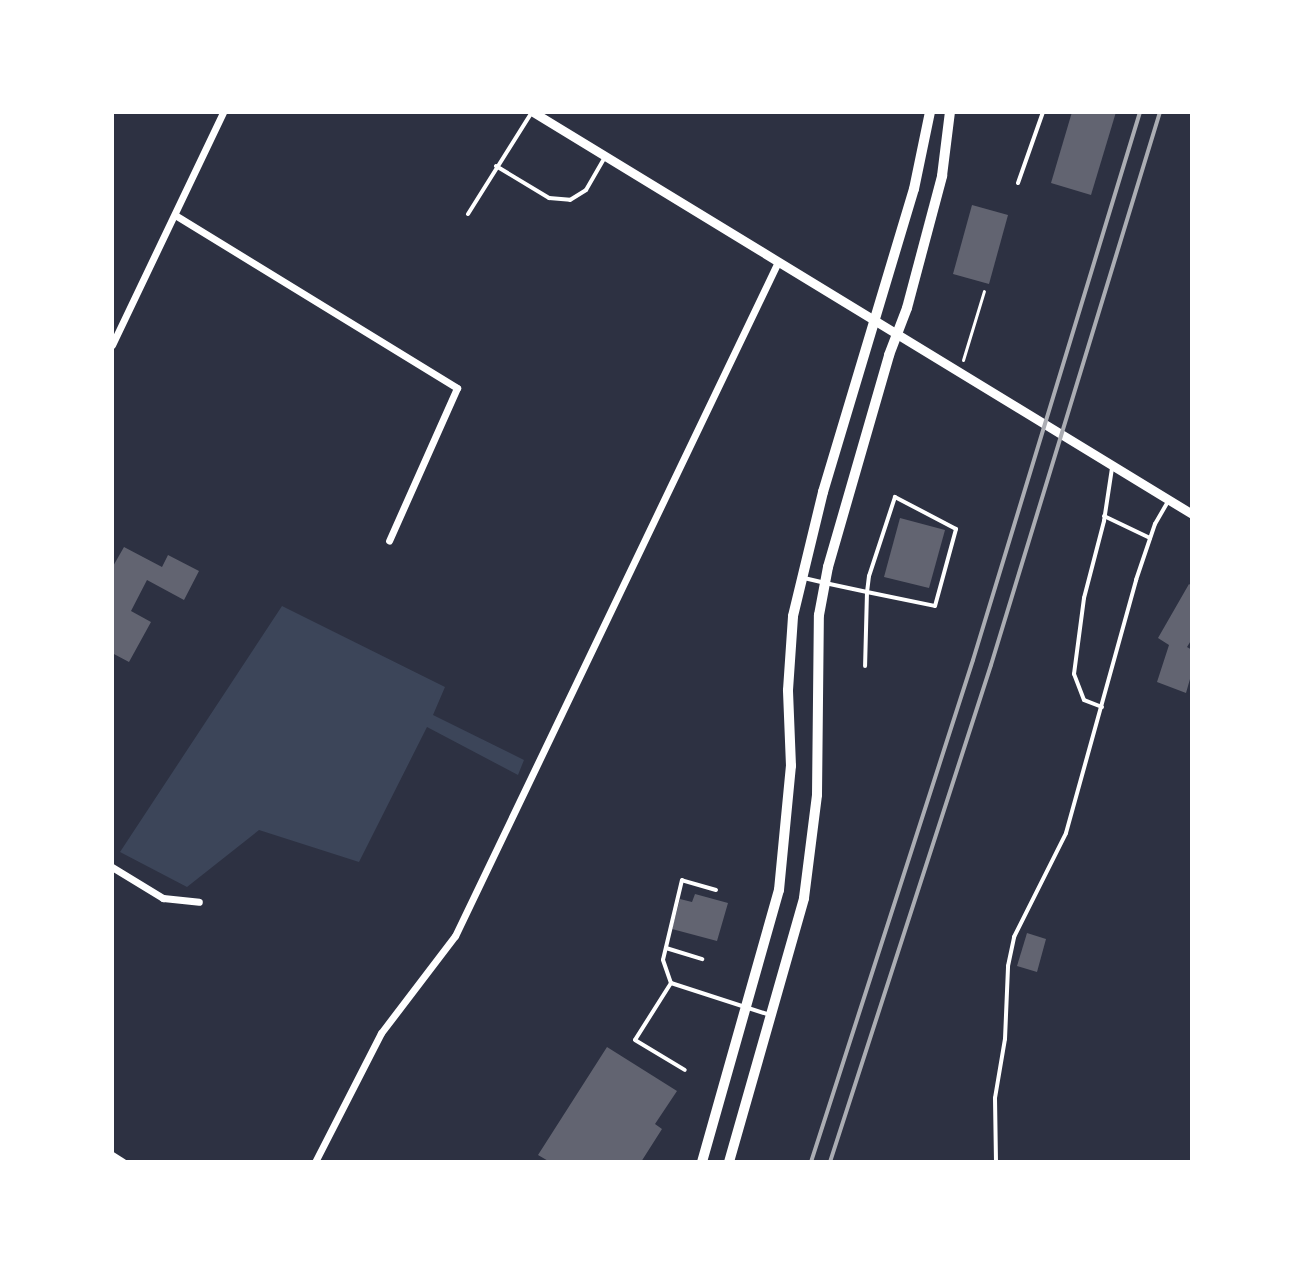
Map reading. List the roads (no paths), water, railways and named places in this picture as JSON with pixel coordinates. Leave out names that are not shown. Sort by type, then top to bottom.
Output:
[{"type":"main road","points":[[702,1162],[779,890],[791,766],[788,690],[793,616],[823,492],[877,321],[914,189],[930,112]]},
{"type":"main road","points":[[729,1162],[773,1016],[804,898],[817,795],[816,661],[825,583],[942,176],[950,112]]},
{"type":"street","points":[[112,345],[223,112]]},
{"type":"street","points":[[533,112],[777,264],[897,333],[959,374],[1192,514]]},
{"type":"street","points":[[175,215],[457,388],[389,541]]},
{"type":"street","points":[[315,1162],[381,1033],[455,936],[777,264]]},
{"type":"street","points":[[112,867],[163,898],[199,902]]},
{"type":"street","points":[[112,1155],[123,1162]]},
{"type":"lane","points":[[468,214],[533,112]]},
{"type":"lane","points":[[1018,183],[1043,112]]},
{"type":"lane","points":[[496,166],[549,198],[570,200],[586,190],[605,157]]},
{"type":"lane","points":[[1102,707],[1084,700],[1074,674],[1084,598],[1104,516],[1112,465]]},
{"type":"lane","points":[[802,577],[825,583],[867,592],[935,606],[956,529],[895,497],[867,592],[865,666]]},
{"type":"lane","points":[[996,1162],[995,1098],[1005,1039],[1008,966],[1014,937],[1066,833],[1150,538],[1169,500]]},
{"type":"lane","points":[[1104,516],[1150,538]]},
{"type":"lane","points":[[671,983],[663,960],[682,880],[716,890]]},
{"type":"lane","points":[[666,948],[702,959]]},
{"type":"lane","points":[[671,983],[773,1016]]},
{"type":"lane","points":[[671,983],[635,1040],[685,1070]]},
{"type":"railway","points":[[811,1162],[973,660],[1140,112]]},
{"type":"railway","points":[[830,1162],[991,665],[1160,112]]}]
